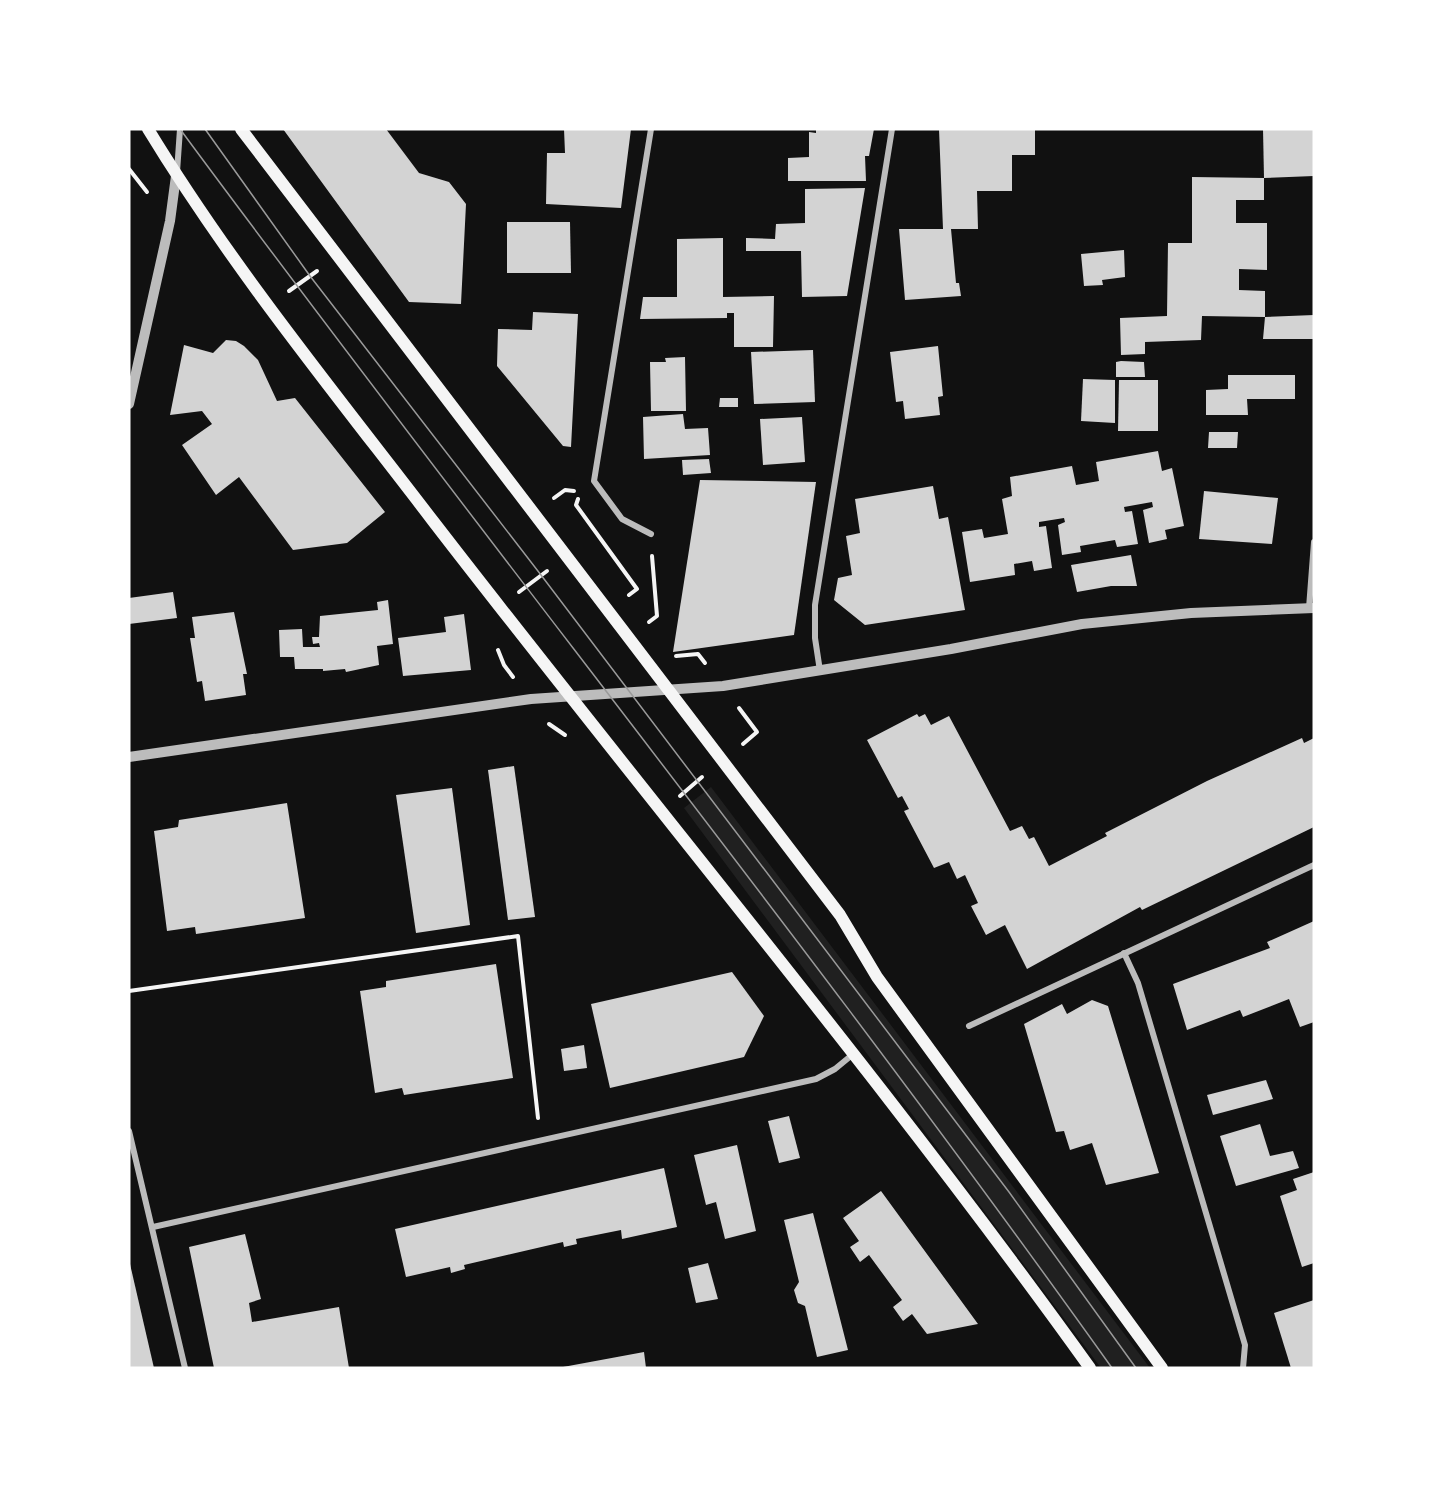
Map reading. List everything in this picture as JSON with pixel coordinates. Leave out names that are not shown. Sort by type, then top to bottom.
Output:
[{"type":"main road","points":[[148,129],[176,176],[269,307],[568,695],[663,810],[993,1237],[1090,1368]]},
{"type":"main road","points":[[241,129],[840,915],[877,977],[1162,1368]]},
{"type":"street","points":[[129,404],[170,221],[180,129]]},
{"type":"street","points":[[651,129],[594,481],[622,519],[651,534]]},
{"type":"street","points":[[820,671],[815,638],[815,605],[892,129]]},
{"type":"street","points":[[129,757],[568,695],[723,686],[1082,624],[1191,613],[1311,608],[1314,542]]},
{"type":"street","points":[[969,1026],[1314,865]]},
{"type":"street","points":[[1124,953],[1138,983],[1245,1345],[1243,1368]]},
{"type":"street","points":[[153,1227],[816,1079],[835,1069],[852,1055]]},
{"type":"street","points":[[129,1131],[185,1368]]},
{"type":"path","points":[[129,169],[170,221]]},
{"type":"path","points":[[269,307],[338,255]]},
{"type":"path","points":[[594,481],[580,492],[576,505],[638,589],[626,597]]},
{"type":"path","points":[[558,495],[565,490]]},
{"type":"path","points":[[651,534],[657,616],[654,619]]},
{"type":"path","points":[[129,991],[518,936],[540,1140]]},
{"type":"shaded area","points":[[711,787],[1150,1368],[1101,1368],[684,808]]},
{"type":"building","points":[[283,129],[386,129],[419,173],[449,182],[466,204],[461,304],[409,302]]},
{"type":"building","points":[[564,129],[631,129],[621,208],[546,204],[547,153],[565,153]]},
{"type":"building","points":[[816,129],[874,129],[869,156],[865,156],[866,181],[788,181],[788,158],[809,157],[809,132],[816,133]]},
{"type":"building","points":[[939,129],[1035,129],[1035,155],[1012,155],[1012,191],[977,191],[978,229],[951,229],[956,283],[959,283],[961,296],[905,300],[899,229],[943,229]]},
{"type":"building","points":[[1263,129],[1314,129],[1314,176],[1264,178]]},
{"type":"building","points":[[1192,177],[1264,178],[1264,200],[1236,200],[1236,223],[1267,223],[1267,270],[1239,269],[1239,290],[1265,291],[1265,317],[1202,316],[1201,340],[1145,342],[1145,354],[1121,355],[1120,318],[1167,316],[1168,243],[1192,243]]},
{"type":"building","points":[[865,188],[847,296],[802,297],[801,251],[746,251],[746,238],[775,239],[776,224],[805,223],[805,189]]},
{"type":"building","points":[[507,222],[570,222],[571,273],[507,273]]},
{"type":"building","points":[[723,238],[723,297],[774,296],[773,347],[734,347],[734,313],[727,313],[727,318],[640,319],[643,297],[677,297],[677,239]]},
{"type":"building","points":[[1124,250],[1125,277],[1102,280],[1103,285],[1084,286],[1081,254]]},
{"type":"building","points":[[533,312],[578,314],[571,447],[563,446],[497,366],[498,329],[532,330]]},
{"type":"building","points":[[1314,315],[1314,339],[1263,339],[1265,317]]},
{"type":"building","points":[[226,340],[236,341],[244,346],[258,360],[277,401],[295,398],[385,512],[347,543],[293,550],[239,477],[216,495],[182,445],[212,424],[202,411],[170,415],[184,345],[213,353]]},
{"type":"building","points":[[938,346],[943,396],[938,397],[940,415],[905,419],[903,401],[896,402],[890,352]]},
{"type":"building","points":[[813,350],[815,402],[754,404],[751,352]]},
{"type":"building","points":[[685,357],[686,411],[651,411],[650,362],[666,362],[665,358]]},
{"type":"building","points":[[1116,362],[1144,362],[1145,377],[1116,377]]},
{"type":"building","points":[[1228,375],[1295,375],[1295,399],[1247,399],[1248,415],[1206,415],[1206,390],[1228,389]]},
{"type":"building","points":[[1083,379],[1115,380],[1115,423],[1081,421]]},
{"type":"building","points":[[1119,380],[1158,380],[1158,431],[1118,431]]},
{"type":"building","points":[[720,398],[738,398],[738,407],[719,407]]},
{"type":"building","points":[[683,414],[685,429],[708,428],[710,455],[644,459],[643,417]]},
{"type":"building","points":[[802,417],[805,462],[763,465],[760,419]]},
{"type":"building","points":[[1209,432],[1238,432],[1237,448],[1208,448]]},
{"type":"building","points":[[1158,451],[1162,471],[1172,468],[1184,526],[1165,530],[1167,539],[1149,543],[1143,510],[1153,507],[1152,502],[1124,507],[1125,512],[1132,511],[1138,544],[1117,547],[1115,540],[1080,546],[1081,552],[1062,555],[1058,525],[1065,522],[1064,518],[1039,522],[1039,527],[1046,526],[1052,568],[1034,571],[1032,561],[1014,564],[1015,575],[970,582],[962,532],[982,529],[984,538],[1008,534],[1002,499],[1012,496],[1010,477],[1072,466],[1076,485],[1099,481],[1096,462]]},
{"type":"building","points":[[709,459],[711,473],[683,475],[682,460]]},
{"type":"building","points":[[700,480],[816,482],[794,635],[673,652]]},
{"type":"building","points":[[933,486],[939,519],[948,517],[965,610],[865,625],[834,600],[838,578],[852,575],[846,536],[860,533],[855,499]]},
{"type":"building","points":[[1204,491],[1278,498],[1272,544],[1199,539]]},
{"type":"building","points":[[1131,555],[1137,586],[1111,586],[1077,592],[1071,565]]},
{"type":"building","points":[[173,592],[177,618],[129,624],[129,598]]},
{"type":"building","points":[[388,600],[393,644],[377,646],[379,665],[346,672],[345,669],[323,671],[323,669],[295,669],[294,657],[280,657],[279,630],[302,629],[303,647],[320,647],[319,643],[313,644],[312,637],[319,637],[320,616],[378,610],[377,602]]},
{"type":"building","points":[[234,612],[247,674],[243,674],[246,695],[205,701],[202,681],[197,682],[190,638],[195,638],[192,617]]},
{"type":"building","points":[[464,614],[471,670],[403,676],[398,638],[446,632],[444,617]]},
{"type":"building","points":[[917,714],[919,717],[925,714],[931,725],[949,716],[1010,831],[1022,826],[1029,839],[1034,837],[1049,866],[1107,836],[1105,833],[1207,781],[1302,738],[1304,743],[1314,738],[1314,827],[1142,910],[1140,907],[1027,969],[1005,925],[986,935],[971,906],[978,903],[965,875],[957,879],[949,862],[934,868],[904,811],[909,809],[902,796],[898,798],[867,740]]},
{"type":"building","points":[[514,766],[535,917],[508,920],[488,770]]},
{"type":"building","points":[[452,788],[470,925],[416,933],[396,795]]},
{"type":"building","points":[[287,803],[305,918],[196,934],[195,927],[167,931],[154,831],[178,827],[179,820]]},
{"type":"building","points":[[1314,921],[1314,1022],[1300,1027],[1289,999],[1243,1017],[1240,1010],[1187,1030],[1173,984],[1270,948],[1267,942]]},
{"type":"building","points":[[496,964],[513,1078],[404,1095],[402,1088],[375,1093],[360,991],[386,987],[386,981]]},
{"type":"building","points":[[732,972],[764,1016],[744,1057],[610,1088],[591,1004]]},
{"type":"building","points":[[1092,1000],[1108,1006],[1159,1173],[1106,1185],[1092,1143],[1070,1150],[1064,1131],[1056,1132],[1024,1024],[1062,1004],[1067,1014]]},
{"type":"building","points":[[584,1045],[587,1068],[564,1071],[561,1049]]},
{"type":"building","points":[[1266,1080],[1273,1099],[1213,1115],[1207,1095]]},
{"type":"building","points":[[789,1116],[800,1158],[779,1163],[768,1121]]},
{"type":"building","points":[[1260,1124],[1270,1156],[1293,1151],[1299,1168],[1236,1186],[1220,1136]]},
{"type":"building","points":[[737,1145],[756,1231],[725,1239],[716,1202],[706,1205],[694,1155]]},
{"type":"building","points":[[664,1168],[677,1227],[622,1239],[621,1230],[576,1239],[577,1244],[564,1247],[563,1242],[464,1265],[465,1269],[451,1273],[450,1267],[406,1277],[395,1229]]},
{"type":"building","points":[[1314,1172],[1314,1263],[1302,1267],[1280,1196],[1297,1190],[1293,1179]]},
{"type":"building","points":[[881,1191],[978,1324],[927,1334],[912,1314],[903,1321],[893,1307],[902,1300],[869,1255],[860,1262],[850,1247],[859,1241],[843,1218]]},
{"type":"building","points":[[813,1213],[848,1350],[817,1357],[805,1306],[798,1303],[794,1290],[799,1282],[784,1220]]},
{"type":"building","points":[[245,1234],[261,1299],[249,1303],[252,1322],[339,1307],[349,1368],[214,1368],[189,1247]]},
{"type":"building","points":[[708,1263],[718,1299],[696,1303],[688,1268]]},
{"type":"building","points":[[130,1264],[154,1368],[129,1368]]},
{"type":"building","points":[[1314,1300],[1314,1368],[1291,1368],[1274,1313]]},
{"type":"building","points":[[644,1352],[646,1368],[563,1368],[563,1367]]},
{"type":"tram line","points":[[180,129],[413,439],[883,1055],[1112,1368]]},
{"type":"tram line","points":[[205,129],[310,276],[541,575],[1009,1192],[1136,1368]]}]
